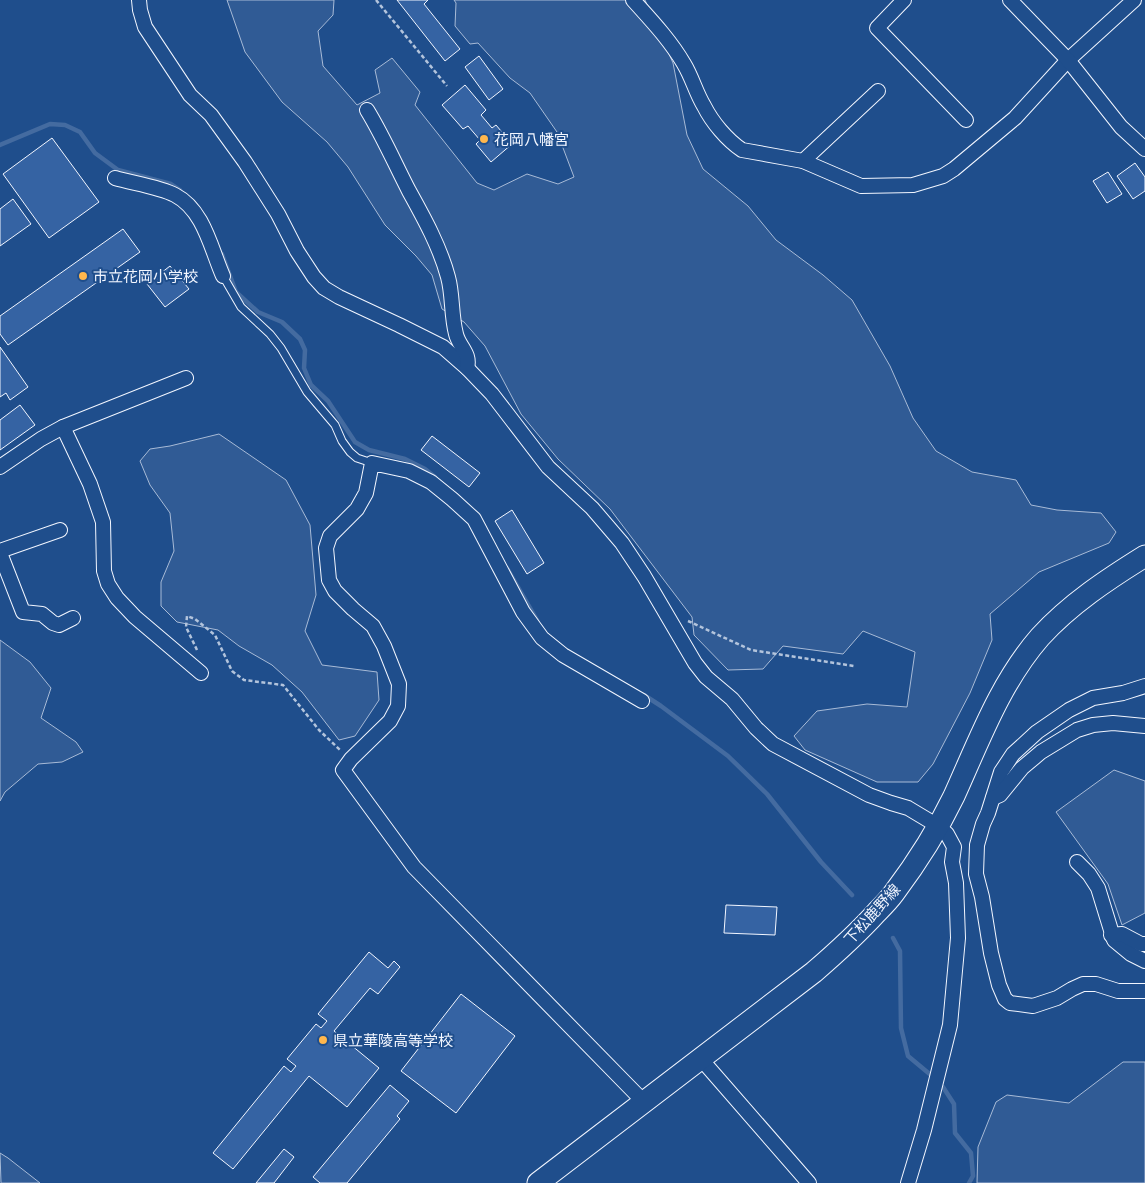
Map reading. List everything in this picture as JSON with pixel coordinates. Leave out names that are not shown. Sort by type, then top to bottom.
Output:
[{"type":"main road","name":"下松鹿野線","points":[[538,1183],[814,972],[854,936],[894,894],[938,826],[1011,676],[1040,636],[1074,605],[1112,576],[1145,556]]},
{"type":"street","points":[[139,0],[145,27],[190,95],[211,115],[245,162],[278,214],[296,251],[324,288],[443,347],[467,368],[492,394],[548,467],[592,508],[622,543],[644,576],[695,663],[706,677],[732,699],[756,728],[773,744],[869,794],[908,808],[938,826],[947,834],[954,847],[952,862],[956,883],[958,938],[950,1025],[924,1130],[908,1183]]},
{"type":"street","points":[[633,0],[659,28],[685,65],[704,108],[735,145],[742,150],[803,160],[861,186],[913,185],[943,176],[954,169],[1015,118],[1068,60],[1134,0]]},
{"type":"street","points":[[904,0],[877,28],[966,120]]},
{"type":"street","points":[[1010,0],[1068,60],[1121,127],[1145,148]]},
{"type":"street","points":[[803,160],[878,91]]},
{"type":"street","points":[[367,110],[383,137],[425,220],[449,278],[453,323],[457,339],[467,353],[469,361],[467,368]]},
{"type":"street","points":[[115,178],[173,194],[184,200],[203,226],[223,276]]},
{"type":"street","points":[[0,467],[41,439],[63,428],[186,378]]},
{"type":"street","points":[[63,428],[90,484],[103,522],[104,571],[108,584],[116,598],[201,673]]},
{"type":"street","points":[[642,701],[563,655],[542,638],[523,612],[474,520],[452,499],[431,482],[408,471],[372,463],[366,493],[357,508],[330,536],[326,548],[329,580],[335,591],[373,626],[384,646],[399,684],[398,706],[390,720],[351,759],[343,770],[414,867],[644,1102]]},
{"type":"street","points":[[60,530],[0,552],[23,612],[42,614],[53,623],[59,625],[72,618]]},
{"type":"street","points":[[1145,686],[1123,693],[1093,698],[1069,710],[1037,732],[1013,754],[1001,772],[982,824],[977,845],[976,874],[999,985],[1005,999],[1010,1003],[1033,1006],[1056,998],[1083,984],[1096,984],[1118,991],[1145,991]]},
{"type":"street","points":[[993,798],[1000,796],[1022,768],[1041,752],[1077,730],[1093,725],[1113,723],[1145,726]]},
{"type":"street","points":[[954,847],[977,845]]},
{"type":"street","points":[[1077,862],[1089,874],[1098,888],[1114,940],[1131,954],[1145,961]]},
{"type":"street","points":[[1111,935],[1122,934],[1145,944]]},
{"type":"street","points":[[701,1059],[809,1183]]},
{"type":"lane","points":[[223,276],[241,307],[270,334],[281,348],[307,392],[335,425],[350,452],[357,458],[372,463]]},
{"type":"path","points":[[376,0],[447,86]]},
{"type":"path","points":[[201,673],[206,668],[186,627],[187,616],[195,619],[215,635],[232,671],[244,680],[283,685],[319,730],[351,759]]},
{"type":"path","points":[[687,621],[751,650],[854,666]]},
{"type":"shaded area","points":[[227,0],[334,0],[333,15],[318,31],[323,66],[357,105],[380,93],[375,70],[392,58],[420,92],[415,105],[477,183],[494,190],[527,174],[558,184],[574,177],[557,132],[530,93],[510,78],[478,43],[470,44],[455,26],[456,3],[454,0],[645,0],[673,63],[687,135],[703,169],[748,206],[776,240],[823,275],[852,300],[890,366],[913,418],[936,451],[972,472],[1016,480],[1031,505],[1057,510],[1101,513],[1116,532],[1109,543],[1039,572],[990,614],[992,640],[970,693],[933,764],[918,782],[877,782],[805,750],[794,736],[817,711],[867,704],[907,707],[915,652],[863,631],[843,654],[783,646],[763,669],[728,670],[694,635],[692,617],[610,509],[558,459],[521,414],[485,346],[464,322],[442,309],[432,275],[385,225],[348,167],[327,142],[282,102],[245,52]]},
{"type":"shaded area","points":[[219,434],[286,480],[310,525],[316,595],[305,631],[322,665],[377,672],[379,700],[355,736],[339,740],[302,692],[272,665],[239,646],[218,630],[177,622],[161,606],[161,582],[174,551],[170,513],[150,485],[140,461],[150,449]]},
{"type":"shaded area","points":[[0,640],[30,662],[51,688],[41,718],[76,742],[83,752],[62,762],[38,764],[5,792],[0,801]]},
{"type":"shaded area","points":[[1114,770],[1145,781],[1145,913],[1122,925],[1108,884],[1056,812]]},
{"type":"shaded area","points":[[1123,1062],[1145,1062],[1145,1183],[977,1183],[978,1147],[996,1102],[1007,1095],[1069,1103]]},
{"type":"shaded area","points":[[0,1153],[8,1158],[40,1183],[1,1183]]},
{"type":"building","points":[[397,0],[428,0],[424,4],[460,49],[445,61]]},
{"type":"building","points":[[479,56],[503,89],[489,100],[465,67]]},
{"type":"building","points":[[465,85],[486,110],[481,115],[492,128],[496,125],[512,144],[491,162],[476,144],[480,140],[468,126],[463,129],[442,105]]},
{"type":"building","points":[[52,138],[99,202],[49,238],[3,174]]},
{"type":"building","points":[[1135,163],[1145,177],[1145,191],[1133,199],[1117,176]]},
{"type":"building","points":[[1108,172],[1122,194],[1107,203],[1093,181]]},
{"type":"building","points":[[13,199],[31,224],[0,246],[0,209]]},
{"type":"building","points":[[123,229],[140,252],[8,345],[0,334],[0,316]]},
{"type":"building","points":[[170,266],[189,289],[165,307],[147,284]]},
{"type":"building","points":[[0,347],[28,387],[10,400],[6,393],[0,397]]},
{"type":"building","points":[[20,405],[35,425],[0,450],[0,420]]},
{"type":"building","points":[[432,436],[480,473],[469,487],[421,450]]},
{"type":"building","points":[[512,510],[544,563],[527,574],[495,521]]},
{"type":"building","points":[[726,905],[777,907],[775,935],[724,933]]},
{"type":"building","points":[[369,952],[388,968],[394,961],[400,967],[378,994],[370,988],[334,1031],[379,1068],[347,1107],[309,1076],[233,1169],[213,1153],[284,1066],[291,1072],[296,1066],[287,1059],[316,1024],[321,1028],[327,1021],[318,1014]]},
{"type":"building","points":[[461,994],[515,1036],[456,1113],[401,1071]]},
{"type":"building","points":[[390,1085],[409,1101],[397,1116],[400,1119],[347,1183],[320,1183],[313,1177]]},
{"type":"building","points":[[284,1149],[294,1157],[274,1183],[256,1183]]},
{"type":"waterway","points":[[0,145],[50,124],[65,125],[80,132],[95,153],[118,170],[171,184],[180,190]]},
{"type":"waterway","points":[[222,254],[236,292],[258,312],[282,322],[300,339],[305,350],[304,368],[311,385],[328,401],[355,442],[369,450],[405,459],[425,469],[435,477]]},
{"type":"waterway","points":[[507,568],[537,620]]},
{"type":"waterway","points":[[644,695],[728,756],[767,794],[821,862],[852,895]]},
{"type":"waterway","points":[[893,938],[900,951],[901,1028],[908,1056],[932,1076]]},
{"type":"waterway","points":[[943,1087],[954,1104],[955,1133],[971,1153],[973,1176],[969,1183]]},
{"type":"place","name":"花岡八幡宮","points":[[484,139]]},
{"type":"place","name":"市立花岡小学校","points":[[83,276]]},
{"type":"place","name":"県立華陵高等学校","points":[[323,1040]]}]
